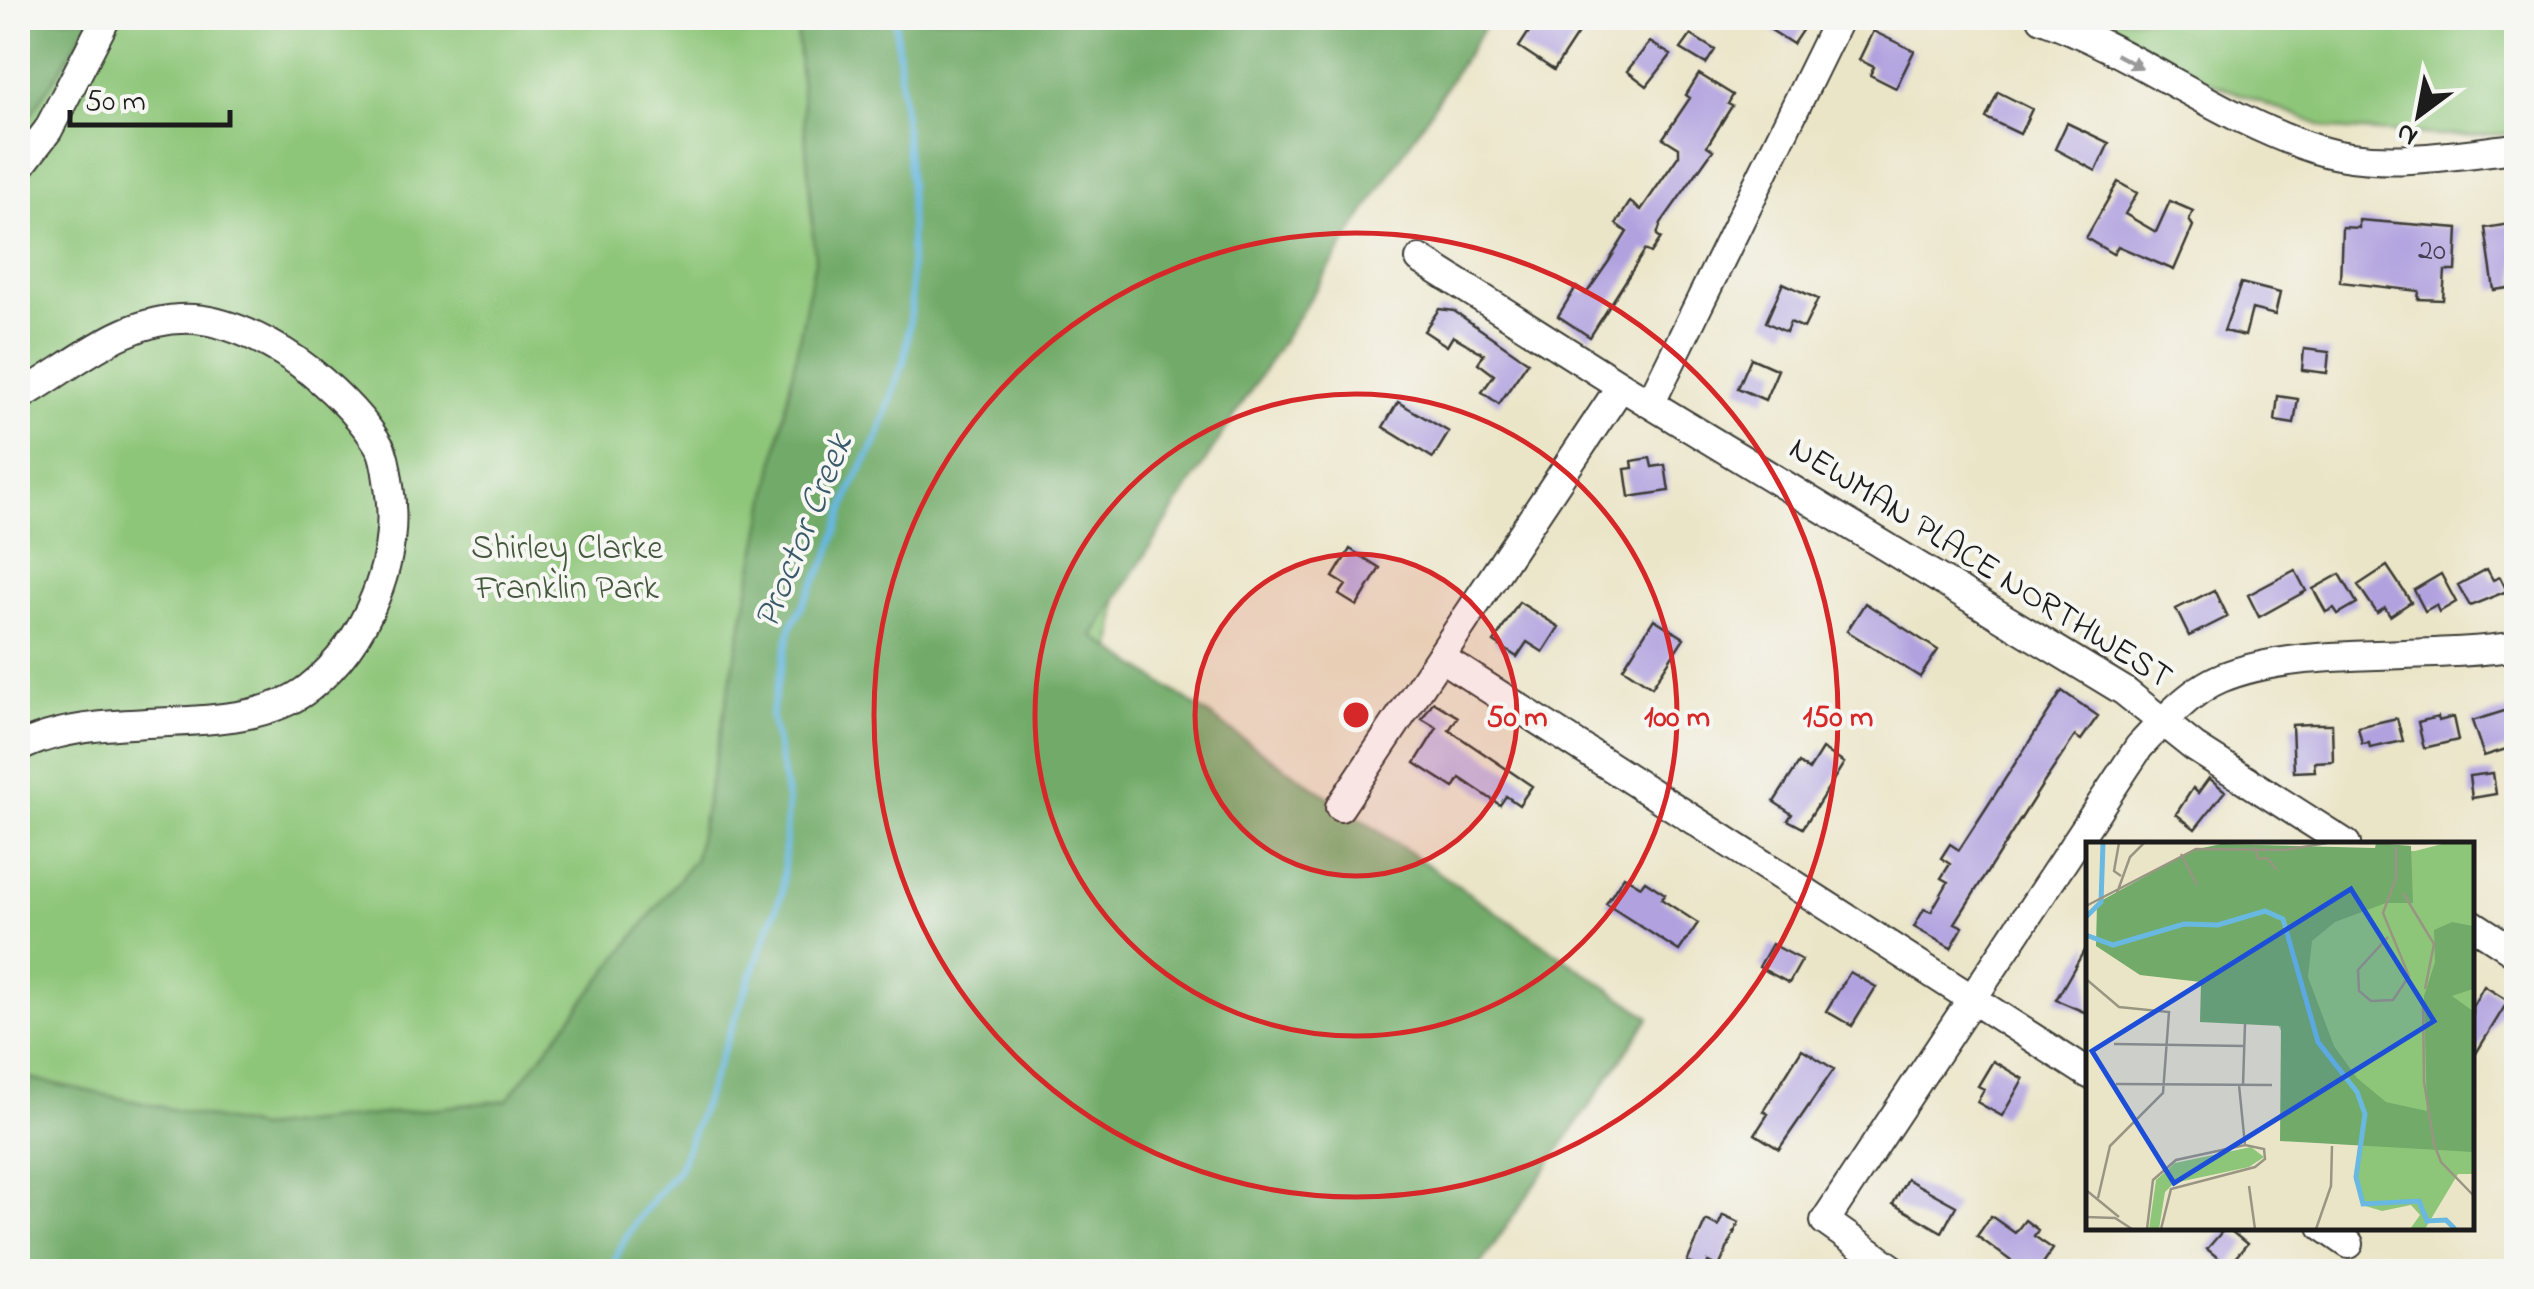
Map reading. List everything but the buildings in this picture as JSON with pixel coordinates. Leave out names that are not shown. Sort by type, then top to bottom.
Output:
[{"type":"street","points":[[18,169],[48,130],[106,18]]},
{"type":"street","points":[[1651,402],[1839,18]]},
{"type":"street","points":[[2042,18],[2212,106],[2320,151],[2424,158],[2516,148]]},
{"type":"street","name":"NEWMAN PLACE NORTHWEST","points":[[1420,258],[2124,692],[2161,723],[2343,842]]},
{"type":"street","points":[[18,397],[126,331],[195,319],[246,334],[287,352],[358,416],[383,453],[391,501],[391,538],[370,610],[341,658],[286,705],[258,714],[80,728],[18,748]]},
{"type":"street","points":[[1340,807],[1622,386]]},
{"type":"street","points":[[1898,1272],[1826,1221],[1972,996],[2140,747],[2161,723],[2217,679],[2269,663],[2468,654],[2516,646]]},
{"type":"street","points":[[1440,656],[2086,1072]]},
{"type":"street","points":[[2474,925],[2512,950]]},
{"type":"street","points":[[2326,1229],[2349,1244]]},
{"type":"green space","name":"Shirley Clarke Franklin Park","points":[[18,18],[1464,18],[1166,102],[1051,1271],[18,1271]]},
{"type":"green space","points":[[18,18],[93,18],[18,135]]},
{"type":"green space","points":[[796,18],[1490,18],[1093,636],[1650,1017],[1476,1271],[18,1271],[18,1076],[259,1128],[507,1100],[695,858],[815,260]]},
{"type":"green space","points":[[2083,18],[2516,18],[2516,134],[2440,136],[2330,129],[2209,82]]},
{"type":"waterway","name":"Proctor Creek","points":[[611,1272],[630,1230],[679,1169],[782,893],[788,803],[771,714],[791,626],[828,558],[851,489],[878,438],[905,357],[911,311],[910,184],[895,18]]}]
